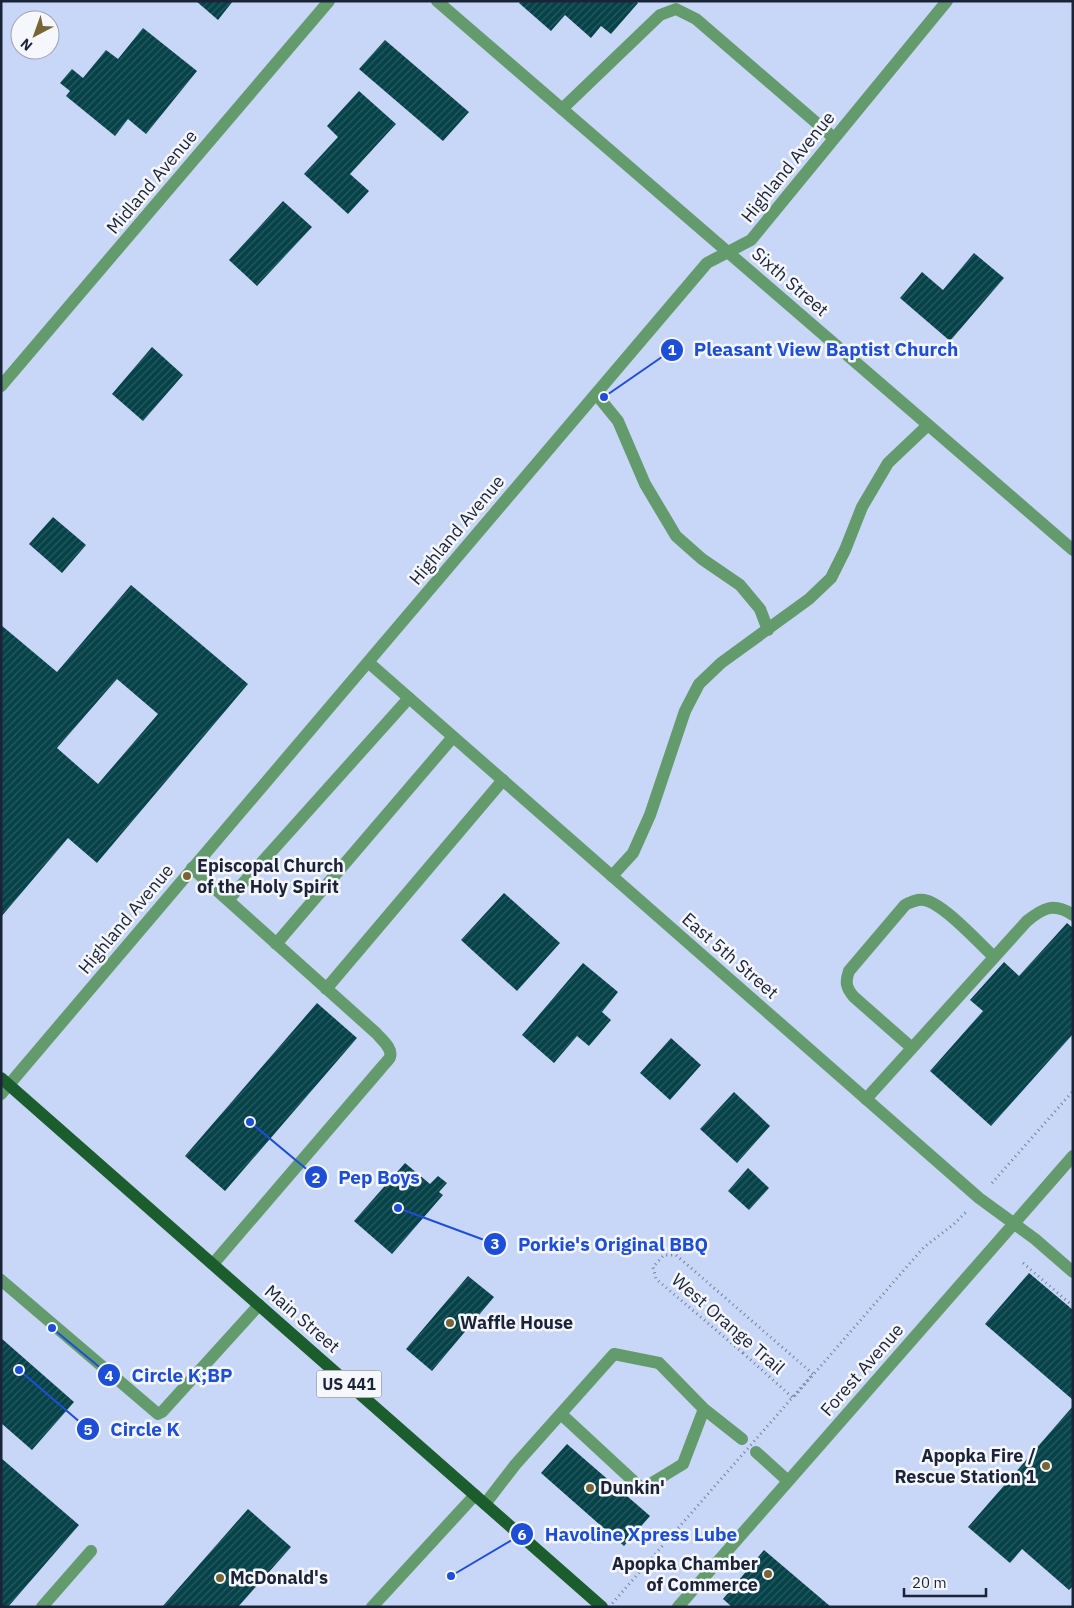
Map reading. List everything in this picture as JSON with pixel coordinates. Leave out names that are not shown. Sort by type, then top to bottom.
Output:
[{"type":"main road","name":"Main Street","points":[[4,1086],[213,1264],[602,1607]]},
{"type":"street","name":"Midland Avenue","points":[[1,386],[329,1]]},
{"type":"street","name":"Sixth Street","points":[[438,1],[1073,550]]},
{"type":"street","name":"Highland Avenue","points":[[4,1086],[707,263],[751,240],[947,1]]},
{"type":"street","points":[[562,109],[660,16],[676,9],[696,19],[834,138]]},
{"type":"street","points":[[596,394],[618,422],[645,484],[676,536],[702,560],[740,585],[760,609],[768,630]]},
{"type":"street","points":[[612,876],[633,853],[650,816],[685,711],[699,684],[721,663],[809,599],[830,578],[846,550],[862,507],[888,463],[928,425]]},
{"type":"street","name":"East 5th Street","points":[[368,662],[979,1198],[1035,1238],[1073,1272]]},
{"type":"street","points":[[228,900],[409,698]]},
{"type":"street","points":[[276,944],[453,737]]},
{"type":"street","points":[[326,989],[502,780]]},
{"type":"street","points":[[192,868],[381,1038],[390,1051],[390,1057],[213,1264]]},
{"type":"street","points":[[912,1048],[847,990],[846,981],[849,971],[905,904],[924,900],[936,904],[994,957]]},
{"type":"street","points":[[866,1099],[1027,921],[1040,911],[1053,907],[1063,909],[1073,915]]},
{"type":"street","name":"Forest Avenue","points":[[678,1607],[1073,1156]]},
{"type":"street","points":[[1,1280],[158,1414],[162,1412],[259,1305]]},
{"type":"street","points":[[485,1504],[515,1465],[614,1354],[659,1363],[704,1409],[742,1439]]},
{"type":"street","points":[[561,1414],[642,1489],[684,1464],[704,1409]]},
{"type":"street","points":[[756,1452],[788,1481]]},
{"type":"street","points":[[372,1607],[475,1495]]},
{"type":"street","points":[[42,1607],[92,1551]]},
{"type":"path","points":[[979,1198],[1073,1091]]},
{"type":"path","name":"West Orange Trail","points":[[609,1607],[813,1374],[676,1256],[664,1255],[653,1267],[656,1279],[743,1353],[792,1398],[924,1247],[954,1224],[979,1198]]},
{"type":"path","points":[[1023,1263],[1073,1306]]},
{"type":"building","points":[[196,1],[233,1],[218,20]]},
{"type":"building","points":[[521,1],[635,1],[638,3],[611,34],[601,26],[591,38],[565,15],[551,31],[519,3]]},
{"type":"building","points":[[143,28],[197,71],[146,134],[128,119],[115,136],[66,96],[70,91],[60,83],[72,69],[83,78],[106,50],[118,59]]},
{"type":"building","points":[[385,40],[469,112],[443,141],[359,69]]},
{"type":"building","points":[[359,91],[396,124],[350,174],[369,191],[348,214],[304,174],[338,137],[327,126]]},
{"type":"building","points":[[283,201],[312,227],[257,286],[229,260]]},
{"type":"building","points":[[974,253],[1004,278],[950,341],[900,298],[922,272],[943,290]]},
{"type":"building","points":[[152,347],[183,375],[143,421],[112,394]]},
{"type":"building","points":[[53,517],[86,545],[62,573],[29,544]]},
{"type":"building","points":[[131,585],[248,684],[97,863],[68,838],[1,917],[1,625],[57,672]],"holes":[[[117,679],[158,714],[98,784],[57,748]]]},
{"type":"building","points":[[504,893],[560,943],[517,991],[461,940]]},
{"type":"building","points":[[1067,923],[1073,928],[1073,1034],[991,1126],[930,1071],[983,1011],[970,1000],[1004,962],[1019,976]]},
{"type":"building","points":[[583,963],[618,992],[602,1012],[611,1020],[589,1046],[577,1036],[554,1063],[522,1035]]},
{"type":"building","points":[[317,1003],[357,1038],[225,1191],[185,1156]]},
{"type":"building","points":[[671,1038],[701,1065],[670,1100],[640,1073]]},
{"type":"building","points":[[734,1092],[770,1126],[737,1163],[700,1129]]},
{"type":"building","points":[[405,1163],[430,1184],[438,1176],[447,1183],[439,1192],[443,1195],[392,1254],[354,1221]]},
{"type":"building","points":[[748,1168],[769,1188],[749,1210],[728,1191]]},
{"type":"building","points":[[1029,1273],[1073,1310],[1073,1400],[985,1324]]},
{"type":"building","name":"Waffle House","points":[[468,1276],[494,1297],[432,1371],[406,1349]]},
{"type":"building","points":[[1,1338],[74,1402],[32,1450],[1,1423]]},
{"type":"building","name":"Apopka Fire / Rescue Station 1","points":[[1073,1406],[1073,1586],[1069,1590],[1022,1549],[1010,1563],[968,1527]]},
{"type":"building","points":[[567,1444],[650,1516],[624,1546],[541,1473]]},
{"type":"building","points":[[1,1458],[79,1525],[8,1607],[1,1607]]},
{"type":"building","points":[[248,1509],[291,1547],[238,1607],[162,1607]]},
{"type":"building","name":"Apopka Chamber of Commerce","points":[[764,1550],[831,1607],[732,1607],[723,1599]]},
{"type":"place","name":"Pleasant View Baptist Church","points":[[604,397]]},
{"type":"place","name":"Episcopal Church of the Holy Spirit","points":[[187,876]]},
{"type":"place","name":"Pep Boys","points":[[250,1122]]},
{"type":"place","name":"Porkie's Original BBQ","points":[[398,1208]]},
{"type":"place","name":"Waffle House","points":[[450,1323]]},
{"type":"place","name":"Circle K;BP","points":[[52,1328]]},
{"type":"place","name":"Circle K","points":[[19,1370]]},
{"type":"place","name":"Apopka Fire / Rescue Station 1","points":[[1046,1466]]},
{"type":"place","name":"Dunkin'","points":[[590,1488]]},
{"type":"place","name":"Apopka Chamber of Commerce","points":[[768,1574]]},
{"type":"place","name":"Havoline Xpress Lube","points":[[451,1576]]},
{"type":"place","name":"McDonald's","points":[[220,1578]]}]
